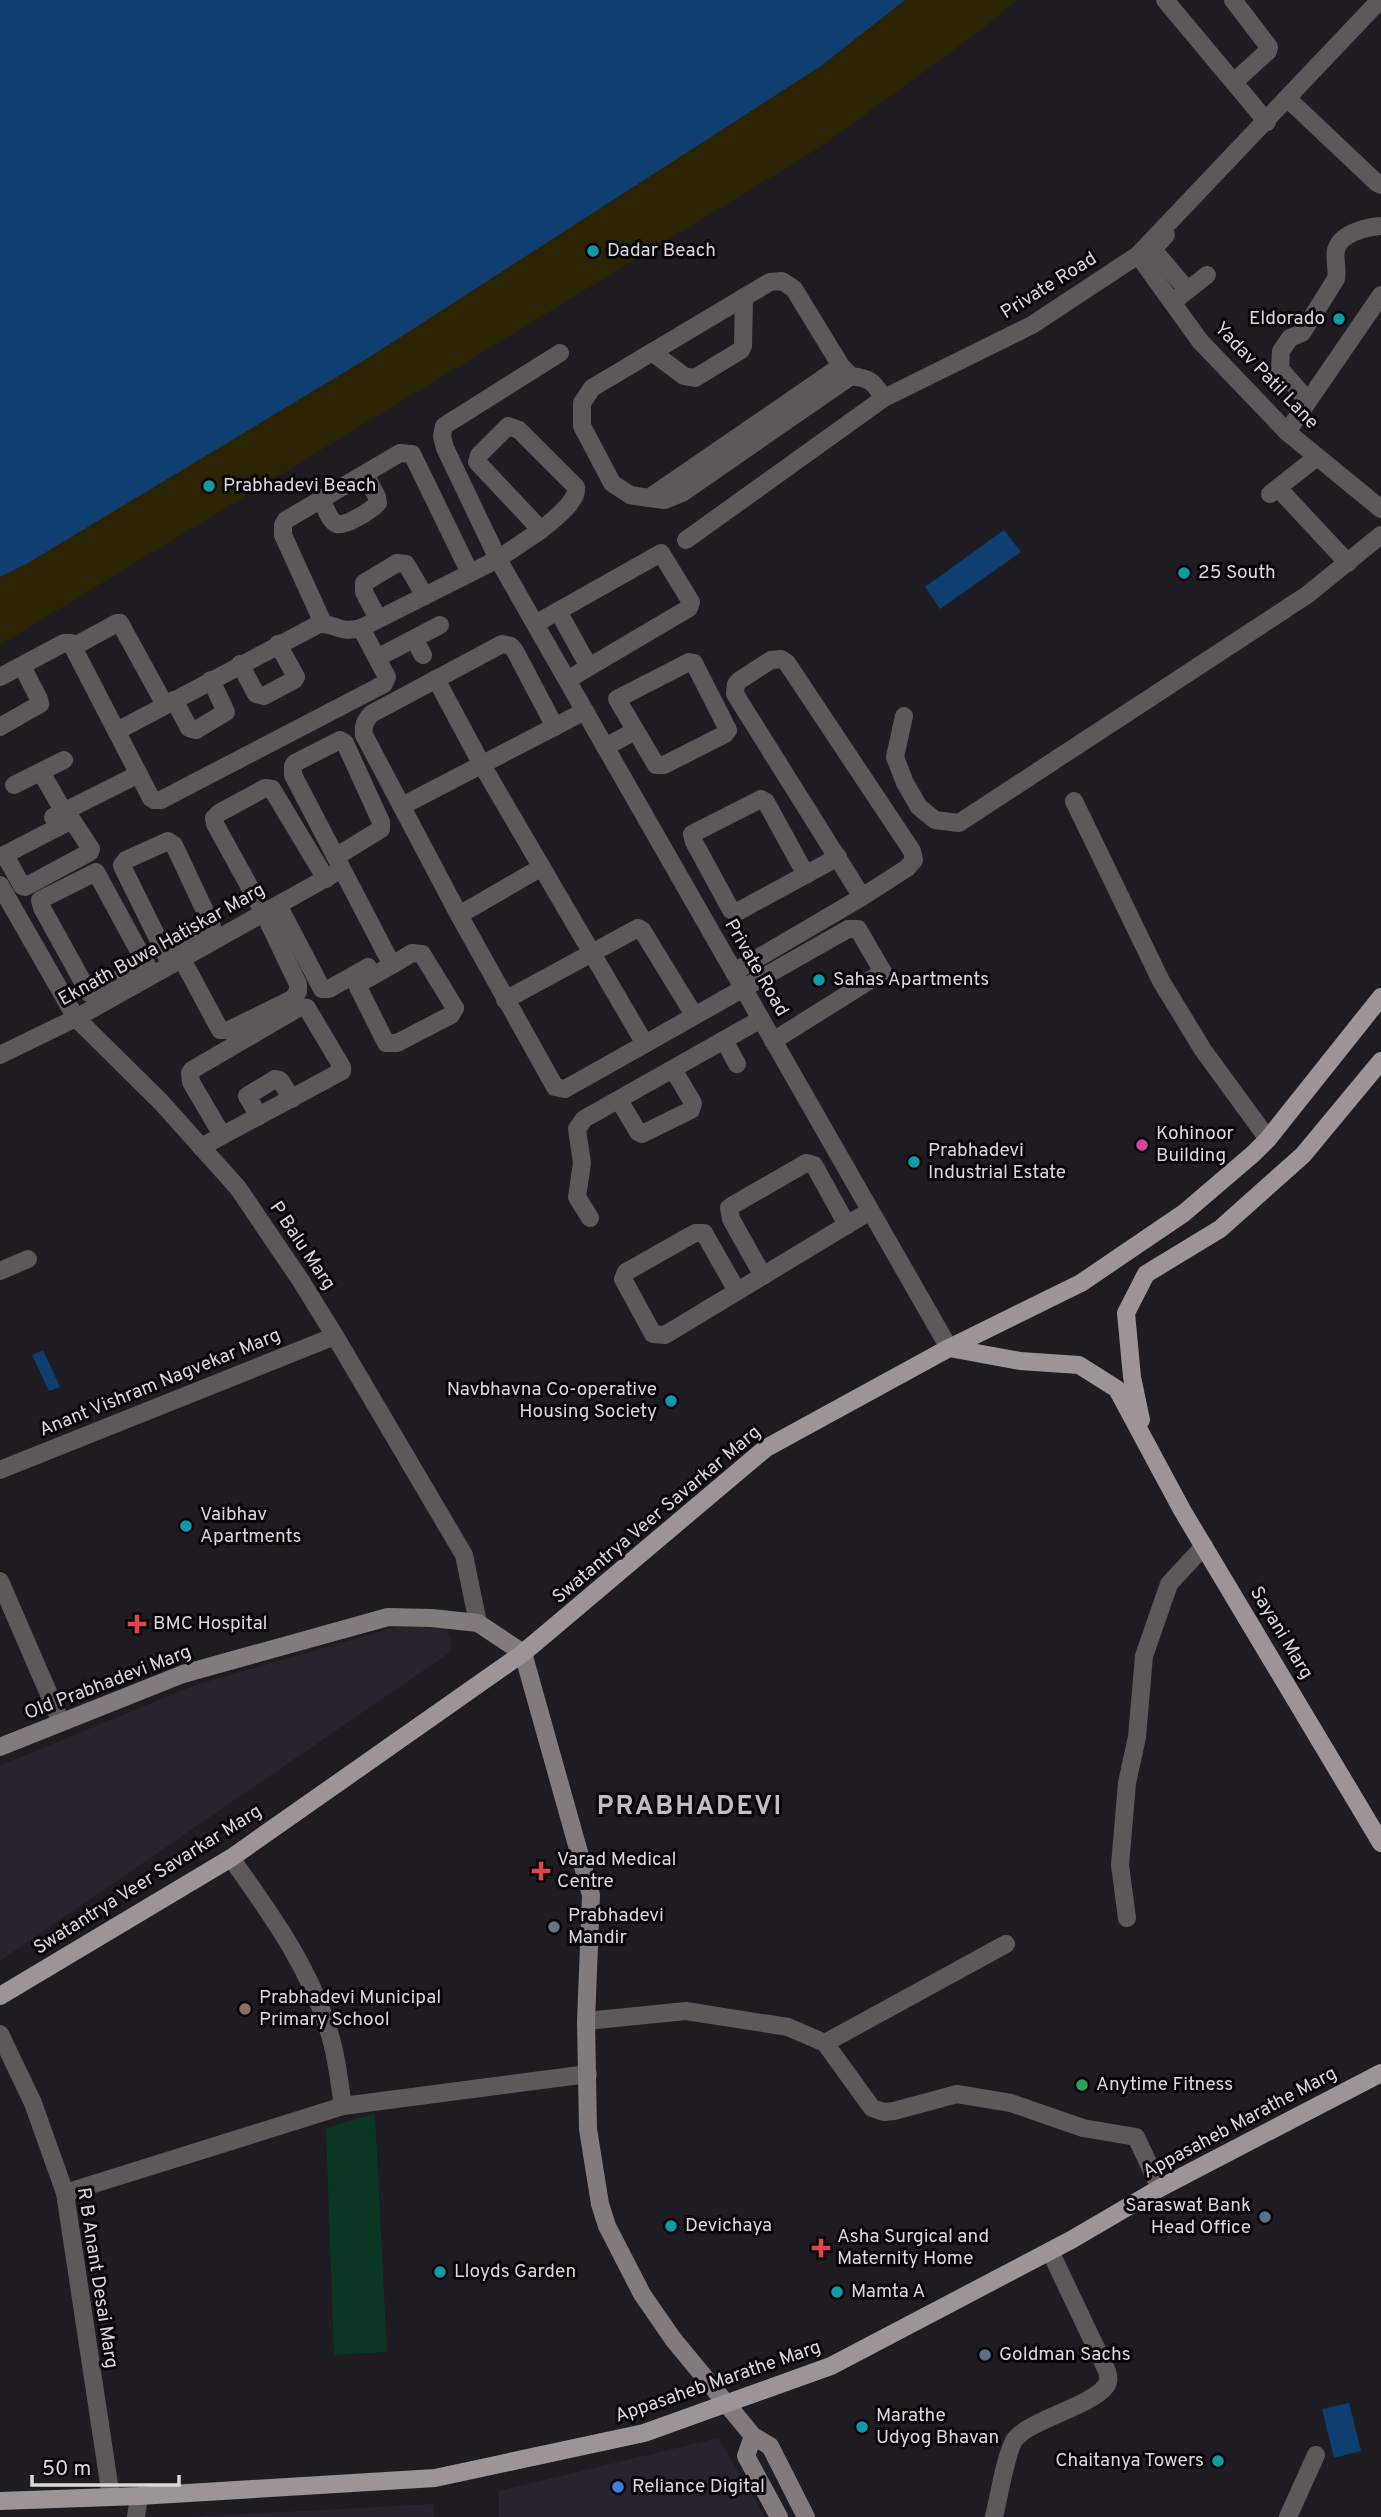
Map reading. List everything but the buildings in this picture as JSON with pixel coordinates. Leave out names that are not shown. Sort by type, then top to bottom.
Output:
[{"type":"main road","name":"Swatantrya Veer Savarkar Marg","points":[[0,1996],[231,1858],[523,1653],[766,1448],[949,1348],[1081,1283],[1184,1213],[1268,1139],[1381,997]]},
{"type":"main road","points":[[1146,1444],[1132,1377],[1126,1313],[1146,1274],[1220,1229],[1303,1155],[1381,1061]]},
{"type":"main road","name":"Sayani Marg","points":[[949,1348],[1020,1361],[1079,1365],[1117,1389],[1204,1546],[1381,1843]]},
{"type":"main road","name":"Appasaheb Marathe Marg","points":[[0,2501],[139,2496],[435,2478],[643,2433],[831,2366],[1051,2251],[1160,2188],[1381,2073]]},
{"type":"street","points":[[1165,0],[1267,122]]},
{"type":"street","points":[[1233,0],[1269,47],[1268,51],[1234,82]]},
{"type":"street","name":"Private Road","points":[[686,540],[884,398],[1031,325],[1167,235],[1288,99],[1378,6]]},
{"type":"street","points":[[1288,99],[1381,185]]},
{"type":"street","points":[[1308,401],[1280,369],[1281,351],[1290,338],[1302,333],[1336,279],[1338,244],[1350,234],[1381,226]]},
{"type":"street","points":[[1167,235],[1156,246],[1155,253],[1184,286]]},
{"type":"street","name":"Yadav Patil Lane","points":[[1138,255],[1200,341],[1287,432],[1381,509]]},
{"type":"street","points":[[1172,302],[1206,275]]},
{"type":"street","points":[[846,371],[682,493],[665,500],[629,495],[612,484],[582,426],[582,403],[592,388],[770,282],[782,281],[794,289],[846,371],[872,380],[884,398]]},
{"type":"street","points":[[1287,432],[1381,295]]},
{"type":"street","points":[[652,352],[684,376],[695,378],[741,350],[744,297]]},
{"type":"street","name":"Private Road","points":[[560,353],[444,426],[442,436],[445,449],[498,559],[949,1348]]},
{"type":"street","points":[[117,731],[314,625],[323,623],[338,630],[361,628],[378,620],[498,559],[541,530],[574,499],[576,487],[519,430],[508,426],[479,455],[477,462],[541,530]]},
{"type":"street","points":[[323,623],[283,536],[286,520],[400,453],[412,454],[470,573]]},
{"type":"street","points":[[1318,457],[1274,491],[1348,563]]},
{"type":"street","points":[[321,499],[337,524],[344,524],[373,509],[378,503],[377,496],[365,474]]},
{"type":"street","points":[[904,716],[895,757],[905,783],[919,807],[935,820],[959,823],[1307,595],[1381,535]]},
{"type":"street","points":[[531,617],[558,611],[661,553],[691,602],[689,608],[567,680]]},
{"type":"street","points":[[378,620],[364,592],[364,583],[397,563],[406,564],[425,596]]},
{"type":"street","points":[[558,611],[589,667]]},
{"type":"street","points":[[73,647],[120,623],[169,702],[189,728],[196,730],[226,712],[211,680]]},
{"type":"street","points":[[377,658],[440,625]]},
{"type":"street","points":[[0,677],[64,643],[71,643],[150,798],[161,800],[384,684],[387,677],[361,628]]},
{"type":"street","points":[[414,639],[423,655]]},
{"type":"street","points":[[240,664],[256,694],[264,696],[296,677],[278,644]]},
{"type":"street","points":[[555,727],[511,646],[498,645],[371,714],[365,721],[364,736],[458,915],[552,1084],[559,1089],[565,1089],[852,927],[858,929],[882,968],[881,974],[774,1041]]},
{"type":"street","points":[[734,972],[862,897],[907,869],[912,865],[914,856],[788,663],[781,659],[771,660],[740,680],[736,684],[735,694],[862,897]]},
{"type":"street","points":[[691,661],[728,728],[725,734],[661,766],[653,764],[635,731],[618,698],[691,661]]},
{"type":"street","points":[[0,727],[40,704],[22,666]]},
{"type":"street","points":[[436,679],[482,765],[645,1044]]},
{"type":"street","points":[[402,806],[585,711]]},
{"type":"street","points":[[605,747],[635,731]]},
{"type":"street","name":"Eknath Buwa Hatiskar Marg","points":[[0,1055],[76,1018],[149,969],[173,959],[267,907],[340,863],[382,829],[345,743],[340,740],[295,763],[292,770],[340,863]]},
{"type":"street","points":[[14,785],[64,760]]},
{"type":"street","points":[[41,772],[64,812]]},
{"type":"street","points":[[2,852],[64,812],[139,774]]},
{"type":"street","points":[[322,874],[272,789],[267,787],[214,818],[215,824],[267,907],[322,989],[329,989],[390,961],[412,953],[422,954],[455,1008],[450,1015],[397,1043],[390,1044],[386,1043],[358,987],[390,961]]},
{"type":"street","points":[[806,875],[766,802],[761,799],[692,834],[731,910],[734,911],[739,911],[806,875],[838,857]]},
{"type":"street","points":[[1074,801],[1161,981],[1203,1049],[1268,1139]]},
{"type":"street","points":[[72,820],[90,849],[90,852],[25,887],[2,852],[72,820]]},
{"type":"street","points":[[173,959],[211,930],[212,926],[174,845],[168,841],[126,860],[122,865],[173,959],[219,1030],[229,1030],[292,999],[299,992],[267,907]]},
{"type":"street","points":[[340,863],[390,961]]},
{"type":"street","points":[[458,915],[542,866]]},
{"type":"street","points":[[96,872],[149,969],[89,993],[40,900],[96,872]]},
{"type":"street","name":"P Balu Marg","points":[[0,885],[76,1018],[161,1102],[238,1188],[335,1336],[464,1555],[478,1623]]},
{"type":"street","points":[[505,1000],[634,929],[642,930],[694,1015]]},
{"type":"street","points":[[201,1147],[222,1136],[292,1098],[343,1069],[305,1007],[300,1007],[190,1073],[191,1082],[222,1136]]},
{"type":"street","points":[[590,1218],[577,1197],[582,1163],[577,1129],[584,1119],[761,1019]]},
{"type":"street","points":[[724,1040],[737,1064]]},
{"type":"street","points":[[619,1100],[638,1132],[642,1134],[691,1110],[693,1103],[673,1069]]},
{"type":"street","points":[[259,1116],[247,1096],[275,1079],[281,1080],[292,1098]]},
{"type":"street","points":[[763,1276],[731,1219],[729,1208],[733,1205],[810,1163],[814,1165],[848,1225]]},
{"type":"street","points":[[737,1291],[701,1232],[626,1272],[623,1279],[653,1334],[665,1335],[870,1211]]},
{"type":"street","points":[[0,1271],[28,1259]]},
{"type":"street","name":"Anant Vishram Nagvekar Marg","points":[[0,1470],[335,1336]]},
{"type":"street","points":[[1127,1918],[1120,1865],[1127,1783],[1137,1737],[1144,1657],[1169,1584],[1204,1546]]},
{"type":"street","points":[[0,1581],[61,1722]]},
{"type":"street","name":"Old Prabhadevi Marg","points":[[0,1747],[183,1674],[388,1617],[478,1623]]},
{"type":"street","points":[[478,1623],[523,1653],[591,1895],[586,2021],[588,2129],[600,2204],[607,2226],[642,2294],[673,2339],[753,2436],[770,2446],[806,2517]]},
{"type":"street","points":[[231,1858],[275,1919],[307,1974],[330,2034],[343,2106]]},
{"type":"street","points":[[825,2043],[1006,1944]]},
{"type":"street","points":[[586,2021],[687,2011],[788,2027],[825,2043],[872,2108],[884,2112],[894,2111],[957,2094],[1011,2103],[1083,2128],[1136,2137],[1160,2188]]},
{"type":"street","name":"R B Anant Desai Marg","points":[[0,2034],[33,2103],[65,2193],[111,2497]]},
{"type":"street","points":[[65,2193],[343,2106],[588,2074]]},
{"type":"street","points":[[995,2517],[1010,2449],[1017,2436],[1085,2400],[1105,2388],[1108,2383],[1107,2371],[1051,2251]]},
{"type":"street","points":[[753,2436],[746,2456],[779,2517]]},
{"type":"street","points":[[1288,2517],[1316,2455]]},
{"type":"street","points":[[136,2517],[139,2496]]},
{"type":"shaded area","points":[[414,1622],[447,1628],[452,1651],[0,1961],[0,1766],[195,1685]]},
{"type":"shaded area","points":[[718,2438],[765,2517],[499,2517],[499,2491]]},
{"type":"shaded area","points":[[434,2504],[434,2517],[189,2517]]},
{"type":"green space","points":[[375,2113],[387,2352],[334,2355],[326,2128]]},
{"type":"sand","name":"Dadar Beach","points":[[905,0],[1017,0],[976,34],[819,148],[0,645],[0,577],[28,563],[365,360],[821,66]]},
{"type":"water","points":[[0,0],[905,0],[821,66],[365,360],[28,563],[0,577]]},
{"type":"water","points":[[1004,530],[1021,552],[940,609],[925,587]]},
{"type":"water","points":[[43,1350],[60,1387],[49,1391],[32,1355]]},
{"type":"water","points":[[1349,2403],[1361,2451],[1334,2458],[1322,2409]]},
{"type":"place","name":"Dadar Beach","points":[[593,251]]},
{"type":"place","name":"Eldorado","points":[[1339,319]]},
{"type":"place","name":"Prabhadevi Beach","points":[[209,486]]},
{"type":"place","name":"25 South","points":[[1184,573]]},
{"type":"place","name":"Sahas Apartments","points":[[819,980]]},
{"type":"place","name":"Kohinoor Building","points":[[1142,1145]]},
{"type":"place","name":"Prabhadevi Industrial Estate","points":[[914,1162]]},
{"type":"place","name":"Navbhavna Co-operative Housing Society","points":[[671,1401]]},
{"type":"place","name":"Vaibhav Apartments","points":[[186,1526]]},
{"type":"place","name":"BMC Hospital","points":[[137,1624]]},
{"type":"place","name":"Varad Medical Centre","points":[[541,1871]]},
{"type":"place","name":"Prabhadevi Mandir","points":[[554,1927]]},
{"type":"place","name":"Prabhadevi Municipal Primary School","points":[[245,2009]]},
{"type":"place","name":"Anytime Fitness","points":[[1082,2085]]},
{"type":"place","name":"Saraswat Bank Head Office","points":[[1265,2217]]},
{"type":"place","name":"Devichaya","points":[[671,2226]]},
{"type":"place","name":"Asha Surgical and Maternity Home","points":[[821,2248]]},
{"type":"place","name":"Lloyds Garden","points":[[440,2272]]},
{"type":"place","name":"Mamta A","points":[[837,2292]]},
{"type":"place","name":"Goldman Sachs","points":[[985,2355]]},
{"type":"place","name":"Marathe Udyog Bhavan","points":[[862,2427]]},
{"type":"place","name":"Chaitanya Towers","points":[[1218,2461]]},
{"type":"place","name":"Reliance Digital","points":[[618,2487]]},
{"type":"district","name":"PRABHADEVI","points":[[690,1807]]}]
